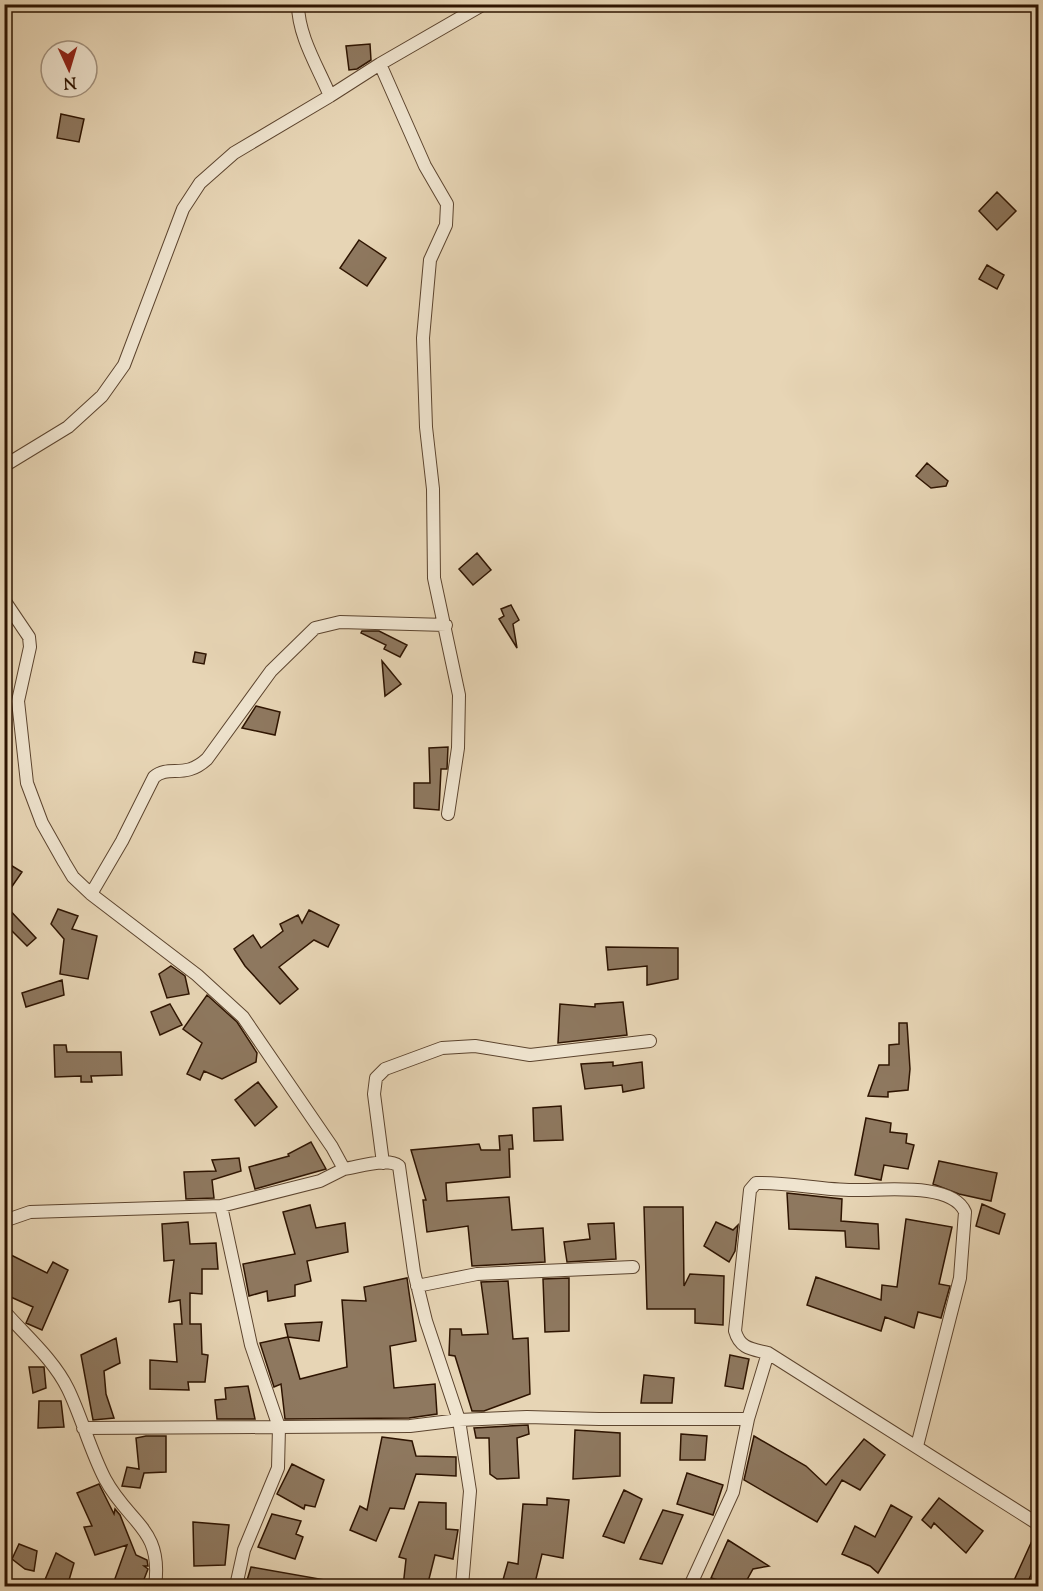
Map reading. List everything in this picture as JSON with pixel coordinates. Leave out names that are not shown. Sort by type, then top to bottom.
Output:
[{"type":"street","points":[[298,4],[298,17],[307,43],[330,96]]},
{"type":"street","points":[[4,466],[68,427],[102,396],[124,365],[183,209],[200,183],[234,153],[484,4]]},
{"type":"street","points":[[380,64],[425,166],[447,204],[446,225],[430,260],[423,338],[426,427],[433,489],[434,579],[446,625],[459,695],[458,748],[448,814]]},
{"type":"street","points":[[4,600],[29,637],[30,647],[18,701],[27,783],[42,823],[64,862],[73,877],[91,894],[197,975],[243,1017],[332,1147],[344,1169]]},
{"type":"street","points":[[91,894],[122,842],[154,777],[160,772],[194,770],[207,759],[271,670],[315,628],[340,622],[446,625]]},
{"type":"street","points":[[383,1163],[374,1094],[376,1078],[385,1069],[442,1048],[475,1046],[530,1055],[650,1041]]},
{"type":"street","points":[[4,1221],[30,1212],[221,1206],[320,1180],[344,1169],[383,1163],[395,1163],[399,1166],[417,1286],[459,1420],[470,1491],[462,1587]]},
{"type":"street","points":[[917,1446],[960,1278],[965,1212],[962,1204],[917,1190],[892,1188],[854,1190],[756,1183],[750,1191],[735,1331],[738,1342],[745,1348],[768,1353],[1038,1524]]},
{"type":"street","points":[[221,1206],[251,1345],[279,1427],[278,1467],[244,1550],[236,1587]]},
{"type":"street","points":[[417,1286],[477,1274],[633,1267]]},
{"type":"street","points":[[4,1311],[56,1371],[68,1389],[82,1428],[116,1497],[149,1537],[157,1554],[155,1587]]},
{"type":"street","points":[[690,1587],[733,1492],[748,1419],[768,1353]]},
{"type":"street","points":[[82,1428],[399,1426],[459,1420],[546,1416],[599,1419],[748,1419]]},
{"type":"building","points":[[370,44],[371,60],[357,69],[349,70],[346,46]]},
{"type":"building","points":[[61,114],[84,119],[79,142],[57,138]]},
{"type":"building","points":[[997,192],[1016,211],[997,230],[979,211]]},
{"type":"building","points":[[359,240],[386,258],[367,286],[340,268]]},
{"type":"building","points":[[987,265],[1004,275],[997,289],[979,279]]},
{"type":"building","points":[[927,463],[948,481],[946,486],[931,488],[916,476]]},
{"type":"building","points":[[477,553],[491,570],[473,585],[459,569]]},
{"type":"building","points":[[511,605],[519,620],[513,624],[517,648],[499,619],[504,616],[501,609]]},
{"type":"building","points":[[362,631],[379,631],[407,645],[400,657],[384,649],[386,645],[361,633]]},
{"type":"building","points":[[195,652],[206,654],[204,664],[193,662]]},
{"type":"building","points":[[382,661],[401,684],[385,696]]},
{"type":"building","points":[[256,706],[280,712],[275,735],[242,728]]},
{"type":"building","points":[[448,747],[447,769],[441,769],[439,810],[414,808],[414,783],[430,783],[429,748]]},
{"type":"building","points":[[4,861],[22,872],[4,898]]},
{"type":"building","points":[[4,904],[36,938],[27,946],[4,923]]},
{"type":"building","points":[[58,909],[78,916],[72,929],[97,936],[88,979],[60,974],[64,939],[51,924]]},
{"type":"building","points":[[309,910],[339,925],[328,947],[314,940],[279,967],[298,989],[280,1004],[245,966],[234,949],[253,935],[261,948],[283,931],[280,924],[298,915],[302,923]]},
{"type":"building","points":[[606,947],[678,948],[678,979],[647,985],[647,966],[608,970]]},
{"type":"building","points":[[171,966],[185,976],[189,994],[167,998],[159,974]]},
{"type":"building","points":[[62,980],[64,995],[26,1007],[22,993]]},
{"type":"building","points":[[207,995],[237,1022],[257,1053],[256,1062],[222,1079],[204,1071],[200,1080],[187,1074],[202,1043],[183,1029]]},
{"type":"building","points":[[623,1002],[627,1035],[558,1043],[560,1004],[595,1007],[595,1004]]},
{"type":"building","points":[[170,1004],[182,1025],[160,1035],[151,1012]]},
{"type":"building","points":[[899,1023],[907,1023],[910,1069],[908,1090],[888,1092],[888,1097],[868,1096],[879,1065],[889,1065],[889,1045],[899,1044]]},
{"type":"building","points":[[54,1045],[66,1045],[67,1052],[121,1052],[122,1075],[91,1076],[92,1082],[81,1082],[81,1076],[55,1077]]},
{"type":"building","points":[[613,1062],[613,1066],[642,1062],[644,1088],[623,1092],[622,1085],[585,1089],[581,1064]]},
{"type":"building","points":[[258,1082],[277,1107],[255,1126],[235,1100]]},
{"type":"building","points":[[561,1106],[563,1140],[534,1141],[533,1108]]},
{"type":"building","points":[[866,1118],[891,1123],[890,1132],[907,1134],[906,1143],[914,1145],[908,1169],[884,1165],[881,1180],[855,1175]]},
{"type":"building","points":[[512,1135],[513,1149],[509,1149],[510,1177],[446,1183],[447,1201],[509,1197],[512,1230],[543,1228],[545,1262],[472,1266],[468,1226],[427,1232],[423,1200],[426,1200],[411,1150],[479,1144],[481,1150],[500,1150],[499,1136]]},
{"type":"building","points":[[311,1142],[326,1169],[255,1189],[249,1167],[289,1156],[288,1154]]},
{"type":"building","points":[[239,1158],[241,1171],[212,1180],[214,1198],[186,1199],[184,1172],[216,1171],[212,1160]]},
{"type":"building","points":[[939,1161],[997,1173],[991,1201],[959,1194],[933,1184]]},
{"type":"building","points":[[787,1193],[842,1199],[841,1221],[878,1224],[879,1249],[846,1247],[845,1231],[789,1229]]},
{"type":"building","points":[[982,1204],[1005,1214],[999,1234],[976,1226]]},
{"type":"building","points":[[310,1205],[316,1228],[345,1223],[348,1252],[307,1261],[311,1281],[295,1285],[295,1296],[268,1301],[267,1291],[249,1296],[243,1264],[295,1254],[283,1212]]},
{"type":"building","points":[[644,1207],[683,1207],[684,1286],[690,1274],[724,1276],[723,1325],[695,1323],[695,1309],[647,1309]]},
{"type":"building","points":[[906,1219],[952,1227],[939,1284],[950,1286],[941,1318],[918,1312],[914,1328],[885,1317],[881,1331],[807,1305],[816,1277],[881,1300],[882,1285],[897,1287]]},
{"type":"building","points":[[188,1222],[190,1244],[216,1243],[218,1269],[202,1269],[202,1294],[190,1293],[190,1324],[201,1324],[202,1354],[208,1355],[205,1382],[188,1382],[189,1390],[150,1389],[150,1360],[177,1362],[174,1324],[182,1324],[180,1300],[169,1302],[174,1260],[164,1261],[162,1224]]},
{"type":"building","points":[[716,1222],[733,1230],[738,1225],[735,1251],[729,1262],[704,1246]]},
{"type":"building","points":[[614,1223],[616,1259],[567,1262],[564,1242],[590,1239],[588,1224]]},
{"type":"building","points":[[9,1254],[47,1273],[53,1262],[68,1270],[42,1330],[26,1323],[33,1307],[4,1294],[4,1264]]},
{"type":"building","points":[[407,1278],[416,1341],[390,1346],[394,1388],[435,1384],[437,1414],[409,1418],[285,1419],[281,1384],[274,1387],[260,1343],[288,1337],[300,1379],[347,1367],[342,1300],[366,1301],[364,1287]]},
{"type":"building","points":[[569,1278],[569,1331],[545,1332],[543,1279]]},
{"type":"building","points":[[508,1281],[513,1339],[528,1338],[530,1394],[484,1411],[472,1411],[455,1356],[449,1355],[450,1329],[461,1329],[462,1335],[488,1334],[481,1282]]},
{"type":"building","points":[[322,1322],[319,1341],[288,1337],[285,1324]]},
{"type":"building","points":[[116,1338],[120,1363],[104,1371],[106,1394],[114,1418],[93,1420],[81,1355]]},
{"type":"building","points":[[730,1355],[749,1359],[743,1389],[725,1386]]},
{"type":"building","points":[[29,1367],[44,1367],[46,1388],[33,1393]]},
{"type":"building","points":[[644,1375],[674,1378],[672,1403],[641,1403]]},
{"type":"building","points":[[248,1386],[255,1419],[217,1419],[215,1400],[226,1399],[225,1388]]},
{"type":"building","points":[[39,1401],[61,1401],[64,1427],[38,1428]]},
{"type":"building","points":[[528,1425],[529,1434],[517,1438],[519,1478],[497,1479],[490,1474],[489,1438],[476,1438],[474,1428]]},
{"type":"building","points":[[575,1430],[620,1433],[620,1476],[573,1479]]},
{"type":"building","points":[[681,1434],[707,1436],[705,1460],[680,1460]]},
{"type":"building","points":[[166,1436],[166,1472],[144,1473],[140,1488],[122,1486],[127,1467],[139,1469],[136,1438]]},
{"type":"building","points":[[754,1436],[806,1466],[826,1485],[864,1439],[885,1455],[860,1490],[842,1480],[817,1522],[744,1480]]},
{"type":"building","points":[[382,1437],[412,1441],[416,1456],[456,1457],[456,1476],[416,1474],[404,1509],[390,1508],[376,1541],[350,1530],[360,1506],[367,1510]]},
{"type":"building","points":[[292,1464],[324,1480],[315,1507],[305,1505],[304,1509],[277,1494]]},
{"type":"building","points":[[687,1473],[723,1485],[713,1515],[677,1504]]},
{"type":"building","points":[[99,1484],[114,1514],[115,1509],[120,1515],[136,1555],[147,1560],[148,1566],[144,1566],[148,1569],[141,1587],[112,1587],[127,1545],[95,1555],[84,1527],[92,1526],[77,1493]]},
{"type":"building","points":[[624,1490],[642,1499],[624,1543],[603,1536]]},
{"type":"building","points":[[547,1498],[569,1500],[563,1558],[542,1554],[534,1587],[501,1587],[508,1562],[518,1564],[523,1504],[547,1505]]},
{"type":"building","points":[[939,1498],[983,1531],[966,1553],[934,1523],[931,1528],[922,1520]]},
{"type":"building","points":[[419,1502],[446,1503],[446,1529],[458,1530],[453,1559],[435,1555],[427,1587],[403,1587],[406,1559],[399,1557]]},
{"type":"building","points":[[891,1505],[912,1517],[878,1573],[870,1566],[842,1554],[855,1526],[875,1537]]},
{"type":"building","points":[[663,1510],[683,1515],[662,1564],[640,1559]]},
{"type":"building","points":[[272,1514],[301,1521],[296,1534],[303,1537],[295,1559],[258,1547]]},
{"type":"building","points":[[193,1522],[229,1525],[225,1565],[194,1566]]},
{"type":"building","points":[[1038,1532],[1038,1557],[1026,1587],[1011,1587]]},
{"type":"building","points":[[728,1540],[769,1566],[753,1569],[743,1587],[711,1578]]},
{"type":"building","points":[[19,1544],[37,1551],[34,1571],[25,1569],[12,1559]]},
{"type":"building","points":[[56,1553],[74,1563],[67,1587],[42,1587]]},
{"type":"building","points":[[251,1567],[331,1581],[330,1587],[245,1587]]}]
